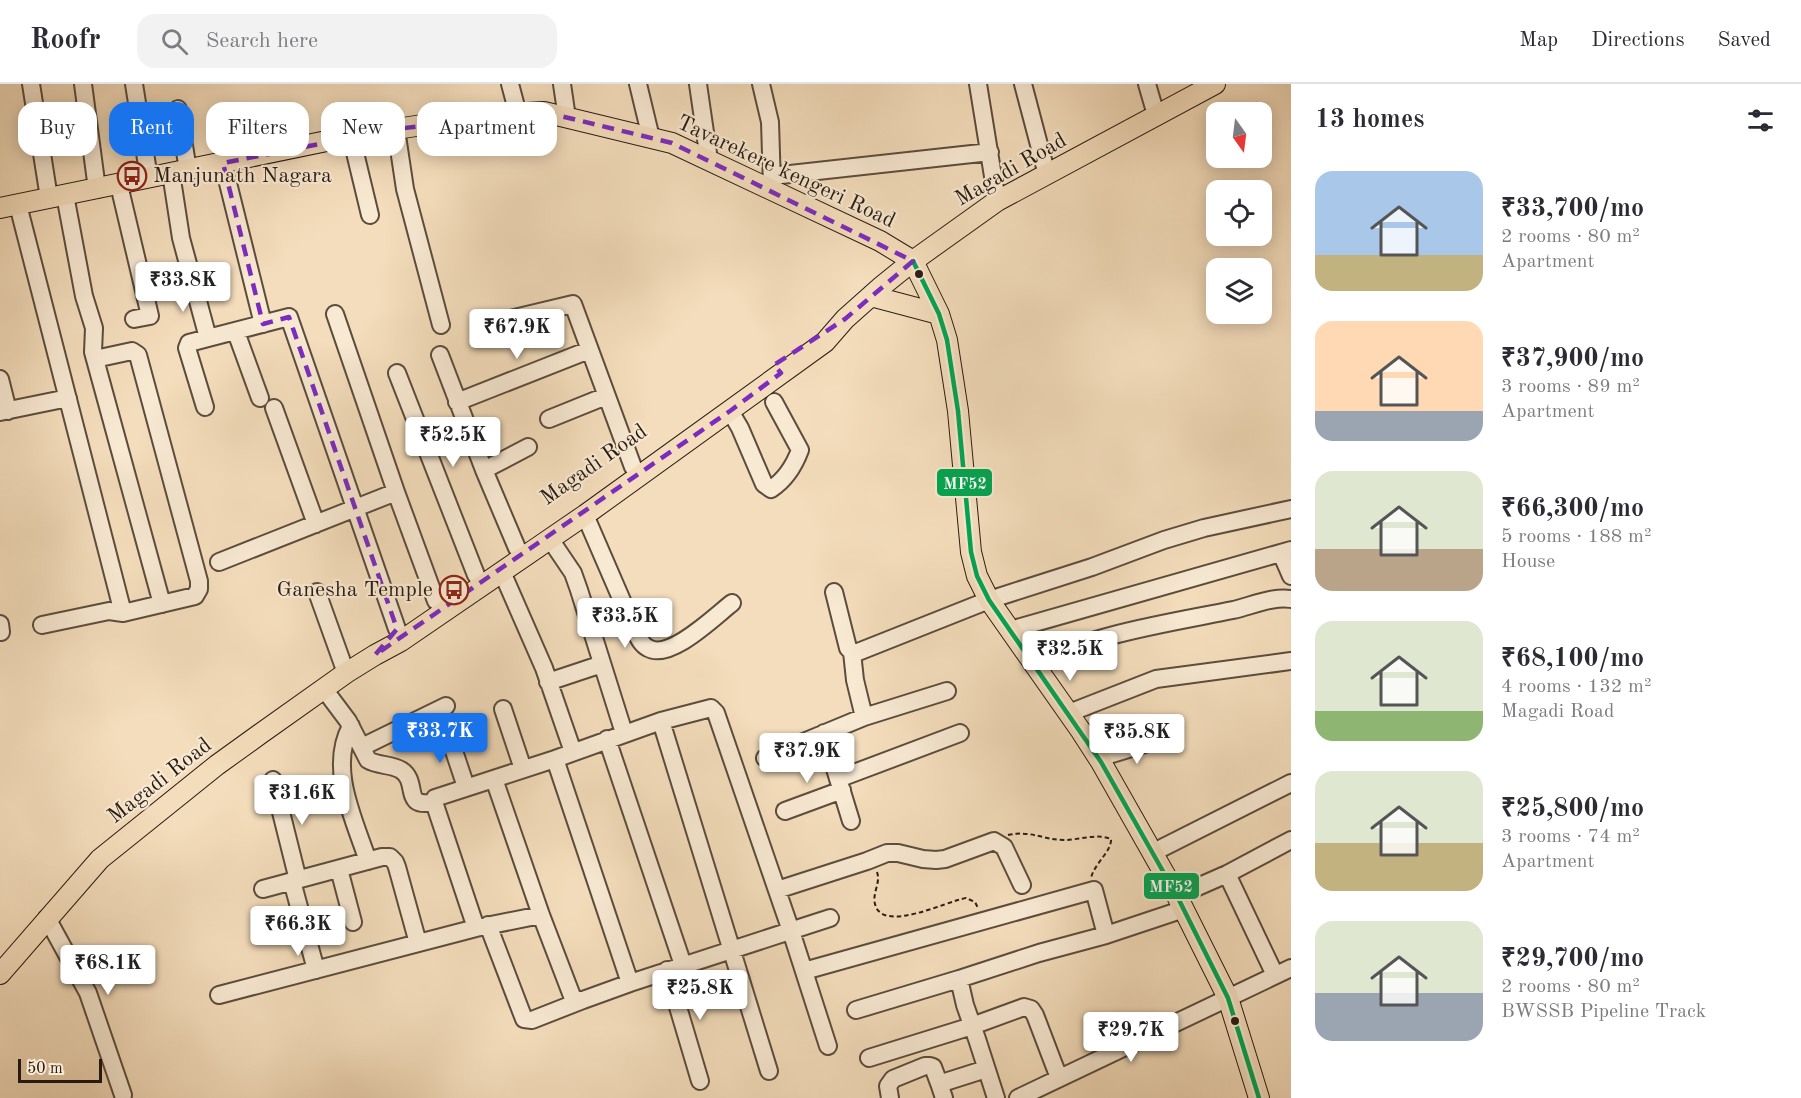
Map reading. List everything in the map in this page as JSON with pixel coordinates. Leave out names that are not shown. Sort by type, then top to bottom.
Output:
[{"type":"main road","name":"Magadi Road","points":[[0,974],[100,859],[217,765],[346,673],[401,641],[585,515],[730,411],[820,332],[845,319],[913,261],[997,201],[1215,84]]},
{"type":"main road","name":"Tavarekere kengeri Road","points":[[557,115],[672,143],[709,160],[772,183],[913,261]]},
{"type":"main road","name":"Tavarekere kengeri Road","points":[[9,206],[321,142]]},
{"type":"main road","points":[[913,261],[939,314],[947,340],[958,411],[971,552],[977,576],[988,600],[1099,758],[1180,902],[1228,998],[1259,1098]]},
{"type":"main road","points":[[871,296],[939,314]]},
{"type":"main road","name":"Magadi Road","points":[[375,655],[397,629],[436,601],[778,369]]},
{"type":"street","points":[[31,84],[57,197],[94,328],[93,352],[162,604]]},
{"type":"street","points":[[83,84],[98,189]]},
{"type":"street","points":[[134,84],[149,178]]},
{"type":"street","points":[[510,84],[515,102]]},
{"type":"street","points":[[562,84],[567,118]]},
{"type":"street","points":[[638,84],[651,138]]},
{"type":"street","points":[[698,84],[709,160]]},
{"type":"street","points":[[761,84],[770,122],[772,183],[990,152]]},
{"type":"street","points":[[978,84],[997,201]]},
{"type":"street","points":[[1023,84],[1047,175]]},
{"type":"street","points":[[1148,84],[1156,116]]},
{"type":"street","points":[[179,156],[181,238],[208,338]]},
{"type":"street","points":[[356,156],[370,215]]},
{"type":"street","points":[[400,156],[405,189],[441,325]]},
{"type":"street","points":[[224,163],[263,324]]},
{"type":"street","points":[[119,185],[150,316],[134,319]]},
{"type":"street","points":[[9,206],[68,398],[123,613]]},
{"type":"street","points":[[498,322],[573,304],[633,466]]},
{"type":"street","points":[[335,314],[436,601]]},
{"type":"street","points":[[205,407],[187,348],[189,343],[289,317],[397,629]]},
{"type":"street","points":[[236,332],[260,398]]},
{"type":"street","points":[[457,402],[590,350]]},
{"type":"street","points":[[42,625],[110,611],[123,613],[195,596],[199,589],[199,581],[138,355],[132,351],[95,359]]},
{"type":"street","points":[[440,355],[483,470],[517,548]]},
{"type":"street","points":[[397,373],[476,575]]},
{"type":"street","points":[[0,379],[4,412],[68,398]]},
{"type":"street","points":[[549,419],[606,396]]},
{"type":"street","points":[[730,411],[740,428],[764,484],[771,489],[780,483],[796,462],[800,450],[774,402]]},
{"type":"street","points":[[274,408],[316,524]]},
{"type":"street","points":[[483,470],[528,447]]},
{"type":"street","points":[[219,562],[396,492]]},
{"type":"street","points":[[852,652],[865,651],[988,600],[1092,567],[1164,540],[1204,528],[1291,509]]},
{"type":"street","points":[[585,515],[636,633],[649,649],[661,650],[688,638],[732,603]]},
{"type":"street","points":[[550,539],[573,573],[624,733]]},
{"type":"street","points":[[1010,630],[1286,552],[1291,576]]},
{"type":"street","points":[[502,572],[548,682],[573,752]]},
{"type":"street","points":[[316,592],[346,673]]},
{"type":"street","points":[[834,592],[846,642],[852,652],[855,680],[864,717]]},
{"type":"street","points":[[1034,663],[1083,644],[1290,595]]},
{"type":"street","points":[[1069,714],[1156,679],[1291,661]]},
{"type":"street","points":[[548,682],[602,664]]},
{"type":"street","points":[[324,689],[351,726],[368,760],[404,772],[408,776],[418,803],[434,802]]},
{"type":"street","points":[[765,758],[864,717],[947,692]]},
{"type":"street","points":[[362,747],[446,706]]},
{"type":"street","points":[[828,1046],[791,931],[714,710],[706,708],[624,733],[555,759],[436,797],[434,802],[482,927],[524,1019],[532,1020],[667,970],[732,950],[791,931],[830,918]]},
{"type":"street","points":[[503,709],[523,769]]},
{"type":"street","points":[[661,721],[769,1071]]},
{"type":"street","points":[[351,726],[343,742],[342,778],[368,861]]},
{"type":"street","points":[[447,730],[466,787]]},
{"type":"street","points":[[824,733],[851,821]]},
{"type":"street","points":[[785,811],[960,733]]},
{"type":"street","points":[[1099,758],[1164,738]]},
{"type":"street","points":[[607,740],[683,965]]},
{"type":"street","points":[[555,759],[630,983]]},
{"type":"street","points":[[494,779],[569,989],[576,1000],[583,1000]]},
{"type":"street","points":[[273,780],[316,970]]},
{"type":"street","points":[[1152,853],[1291,783]]},
{"type":"street","points":[[856,1010],[1028,956],[1106,935],[1180,902],[1291,840]]},
{"type":"street","points":[[777,890],[892,852],[923,860],[945,859],[994,841],[1004,847],[1022,885]]},
{"type":"street","points":[[262,889],[387,856],[395,862],[418,943]]},
{"type":"street","points":[[339,868],[353,922]]},
{"type":"street","points":[[1227,874],[1275,975]]},
{"type":"street","points":[[804,971],[1094,890],[1106,935]]},
{"type":"street","points":[[219,995],[482,927],[542,915]]},
{"type":"street","points":[[47,918],[88,993],[123,1095]]},
{"type":"street","points":[[1018,1098],[1291,968]]},
{"type":"street","points":[[667,970],[700,1081]]},
{"type":"street","points":[[959,979],[964,1005],[996,1098]]},
{"type":"street","points":[[869,1058],[1024,1007],[1031,1009],[1035,1015],[1059,1078]]},
{"type":"street","points":[[890,1098],[888,1086],[893,1079],[925,1066],[933,1067],[942,1092]]},
{"type":"street","points":[[942,1092],[945,1082],[986,1069]]},
{"type":"path","points":[[994,841],[1020,833],[1031,833],[1054,840],[1108,837],[1111,839],[1111,844],[1098,862]]},
{"type":"path","points":[[867,861],[878,873],[875,904],[879,912],[884,915],[890,918],[903,916],[966,898],[975,902],[984,921]]},
{"type":"highlighted area","points":[[544,112],[672,143],[913,261],[845,319],[774,365],[781,373],[730,411],[375,655],[397,629],[289,317],[263,324],[223,163],[396,129]]},
{"type":"transit line","name":"MF52","points":[[913,261],[939,314],[947,340],[958,411],[971,552],[977,576],[989,600],[1101,762],[1177,896],[1228,998],[1259,1098]]},
{"type":"place","name":"Manjunath Nagara","points":[[132,176]]},
{"type":"place","name":"Ganesha Temple","points":[[454,590]]}]
